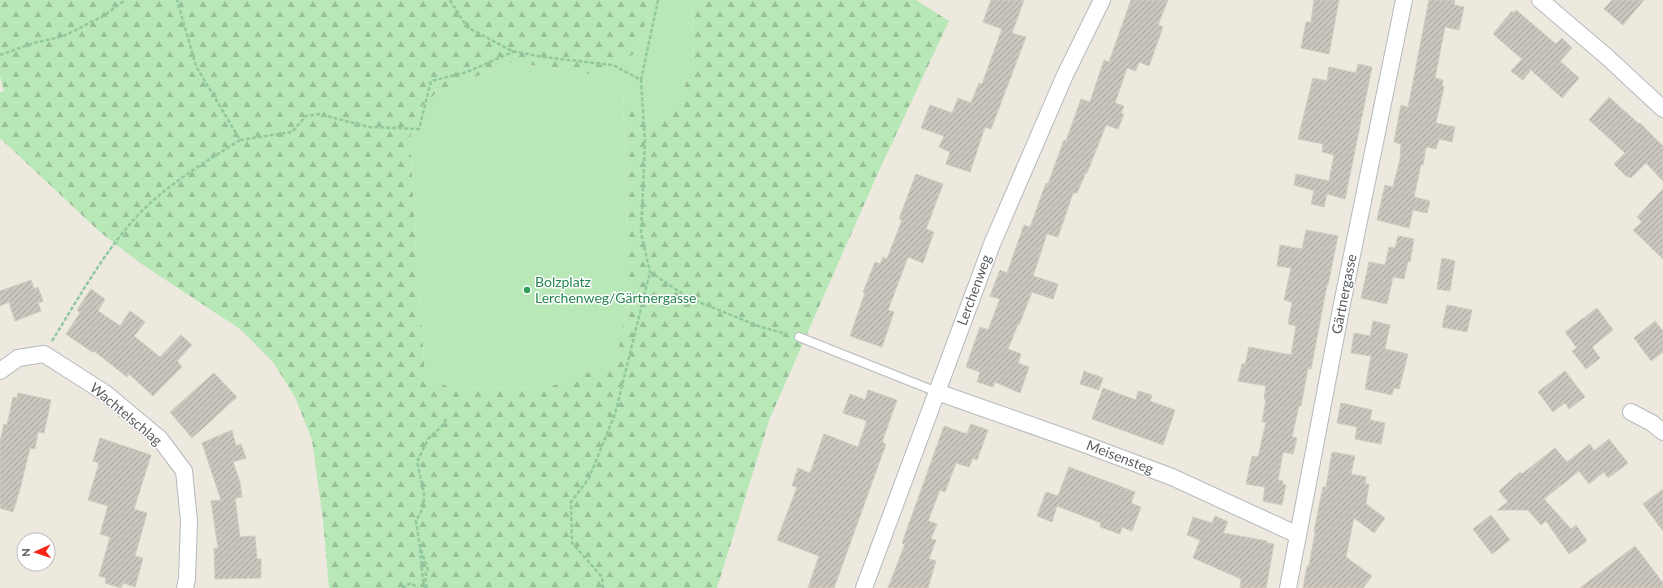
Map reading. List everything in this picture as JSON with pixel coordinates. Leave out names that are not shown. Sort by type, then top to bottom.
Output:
[{"type":"street","name":"Lerchenweg","points":[[864,588],[992,244],[1065,75],[1102,0]]},
{"type":"street","name":"Gärtnergasse","points":[[1288,588],[1340,309],[1404,0]]},
{"type":"street","points":[[1540,0],[1606,56],[1663,109]]},
{"type":"street","points":[[0,371],[18,358],[44,354]]},
{"type":"street","name":"Wachtelschlag","points":[[44,354],[105,393],[160,439],[184,472],[189,521],[187,579],[185,588]]},
{"type":"street","name":"Meisensteg","points":[[937,392],[1076,441],[1172,477],[1298,535]]},
{"type":"street","points":[[1631,412],[1652,423],[1663,432]]},
{"type":"lane","points":[[799,337],[937,392]]},
{"type":"path","points":[[0,55],[34,42],[64,36],[105,15],[125,0]]},
{"type":"path","points":[[177,0],[196,66],[240,140]]},
{"type":"path","points":[[450,0],[467,27],[512,51],[543,57],[613,65],[641,80]]},
{"type":"path","points":[[603,588],[602,577],[572,543],[571,502],[589,478],[615,414],[650,272],[640,233],[645,142],[641,80],[658,0]]},
{"type":"path","points":[[44,354],[113,244],[139,214],[180,178],[240,140],[292,132],[306,116],[319,114],[369,127],[418,129],[431,81],[467,72],[516,51]]},
{"type":"path","points":[[650,272],[689,298],[760,327],[799,337]]},
{"type":"path","points":[[428,588],[423,580],[416,521],[424,506],[424,493],[417,462],[428,439],[441,427],[447,418]]},
{"type":"path","points":[[420,547],[428,570],[425,588]]},
{"type":"path","points":[[402,588],[411,584],[418,588]]},
{"type":"green space","points":[[0,0],[650,0],[649,11],[636,53],[595,75],[513,62],[438,91],[416,112],[410,139],[425,374],[452,389],[547,388],[616,362],[627,306],[627,228],[623,90],[649,122],[680,100],[694,60],[692,8],[694,0],[916,0],[949,21],[878,173],[770,418],[717,588],[329,588],[323,520],[312,440],[295,397],[273,362],[240,329],[140,263],[100,232],[0,138],[0,92],[4,91],[0,76]]},
{"type":"green space","points":[[650,0],[694,0],[692,8],[694,60],[680,100],[649,122],[623,91],[627,228],[627,306],[616,363],[547,388],[452,389],[425,374],[410,139],[416,112],[438,91],[513,62],[595,75],[636,53],[649,11]]},
{"type":"building","points":[[991,0],[1024,0],[1012,33],[1026,37],[991,129],[985,127],[970,172],[946,164],[950,152],[939,147],[944,136],[921,128],[930,105],[952,113],[958,98],[971,103],[979,83],[982,84],[1002,29],[983,22]]},
{"type":"building","points":[[1131,0],[1168,0],[1158,25],[1163,27],[1149,66],[1139,62],[1136,71],[1127,68],[1115,103],[1124,106],[1121,113],[1124,114],[1118,129],[1106,125],[1087,173],[1086,172],[1077,193],[1073,193],[1058,237],[1047,234],[1033,276],[1058,284],[1053,299],[1032,292],[1008,349],[1021,354],[1018,363],[1029,367],[1020,393],[995,382],[993,387],[977,382],[980,372],[966,367],[980,327],[988,330],[1000,299],[990,296],[1000,270],[1007,273],[1024,225],[1030,227],[1064,140],[1066,141],[1081,99],[1090,102],[1104,60],[1109,62]]},
{"type":"building","points":[[1314,0],[1339,0],[1329,54],[1301,48],[1306,22],[1311,22]]},
{"type":"building","points":[[1429,0],[1455,0],[1454,5],[1464,7],[1459,30],[1445,27],[1435,78],[1443,80],[1442,86],[1444,87],[1436,123],[1455,127],[1452,142],[1439,139],[1436,149],[1426,147],[1423,165],[1421,164],[1414,197],[1430,201],[1427,213],[1413,210],[1409,228],[1377,220],[1385,185],[1393,187],[1400,159],[1401,144],[1394,142],[1401,105],[1408,107]]},
{"type":"building","points":[[1612,0],[1644,0],[1623,25],[1604,9]]},
{"type":"building","points":[[1516,10],[1556,44],[1562,38],[1572,48],[1560,61],[1579,78],[1562,98],[1531,70],[1523,80],[1511,71],[1522,59],[1493,34],[1512,11],[1514,13]]},
{"type":"building","points":[[1358,64],[1372,67],[1345,199],[1327,194],[1324,207],[1311,204],[1314,191],[1322,193],[1294,185],[1296,174],[1329,181],[1334,155],[1322,152],[1323,144],[1298,139],[1313,78],[1327,81],[1329,67],[1356,73]]},
{"type":"building","points":[[1609,97],[1639,124],[1640,123],[1663,146],[1663,181],[1646,163],[1631,178],[1628,176],[1627,177],[1614,164],[1625,153],[1589,120]]},
{"type":"building","points":[[916,174],[943,184],[926,229],[934,232],[923,263],[908,257],[888,310],[894,312],[882,347],[850,336],[865,293],[863,292],[875,262],[880,264],[883,257],[887,259],[902,220],[899,219]]},
{"type":"building","points":[[1663,189],[1663,259],[1633,230],[1642,222],[1637,217]]},
{"type":"building","points":[[1306,230],[1338,236],[1311,369],[1308,368],[1301,406],[1299,405],[1292,437],[1297,438],[1293,454],[1283,452],[1278,480],[1283,481],[1282,484],[1286,485],[1282,505],[1263,501],[1265,487],[1246,484],[1252,456],[1258,457],[1266,422],[1262,422],[1266,399],[1264,399],[1266,386],[1238,381],[1242,364],[1245,364],[1249,347],[1291,355],[1296,326],[1288,324],[1292,302],[1284,300],[1291,268],[1277,266],[1280,245],[1302,249]]},
{"type":"building","points":[[1398,236],[1414,239],[1410,262],[1408,261],[1404,279],[1393,277],[1387,304],[1361,298],[1369,262],[1385,265],[1389,247],[1395,248]]},
{"type":"building","points":[[1442,258],[1455,261],[1450,291],[1437,289]]},
{"type":"building","points":[[31,280],[34,289],[38,287],[43,301],[38,303],[41,311],[15,321],[9,302],[0,306],[0,291]]},
{"type":"building","points":[[91,289],[105,299],[98,311],[120,326],[130,311],[145,322],[134,336],[160,357],[181,335],[192,345],[177,361],[182,367],[153,396],[129,374],[127,377],[94,351],[92,352],[66,334],[80,313],[77,310]]},
{"type":"building","points":[[1447,305],[1472,310],[1467,332],[1442,327]]},
{"type":"building","points":[[1597,308],[1613,330],[1592,347],[1600,358],[1586,369],[1572,351],[1577,348],[1565,332]]},
{"type":"building","points":[[1373,321],[1390,325],[1385,349],[1408,354],[1399,389],[1394,388],[1392,395],[1365,389],[1371,356],[1351,353],[1354,333],[1370,336]]},
{"type":"building","points":[[1655,321],[1663,331],[1663,352],[1651,361],[1634,338]]},
{"type":"building","points":[[1084,371],[1103,378],[1099,390],[1080,384]]},
{"type":"building","points":[[1565,371],[1585,397],[1569,409],[1565,403],[1553,412],[1538,392]]},
{"type":"building","points":[[214,373],[237,397],[192,438],[170,412]]},
{"type":"building","points":[[1103,388],[1136,400],[1138,391],[1152,395],[1150,401],[1175,410],[1163,445],[1092,419]]},
{"type":"building","points":[[868,390],[897,400],[882,442],[886,444],[834,588],[808,588],[819,556],[777,540],[797,487],[792,486],[798,468],[810,473],[824,434],[858,447],[867,421],[843,413],[850,394],[865,400]]},
{"type":"building","points":[[18,393],[51,400],[44,433],[38,432],[35,449],[30,448],[13,512],[0,508],[0,442],[4,424],[7,425],[13,397],[17,398]]},
{"type":"building","points":[[1341,403],[1372,410],[1370,420],[1385,423],[1381,444],[1355,439],[1357,427],[1337,423]]},
{"type":"building","points":[[971,424],[988,430],[977,460],[973,458],[969,467],[956,463],[945,492],[940,490],[928,521],[937,524],[931,539],[936,540],[929,559],[936,561],[928,588],[888,588],[905,544],[902,543],[944,426],[967,434]]},
{"type":"building","points":[[232,430],[236,446],[241,444],[246,458],[233,462],[240,482],[242,497],[235,498],[240,537],[255,536],[257,559],[261,559],[261,578],[215,579],[214,548],[218,548],[211,501],[221,500],[202,443]]},
{"type":"building","points":[[100,438],[151,455],[134,509],[147,513],[135,556],[143,558],[135,587],[123,583],[121,588],[105,583],[106,578],[99,576],[110,537],[100,534],[108,506],[88,500],[99,463],[93,461]]},
{"type":"building","points":[[1609,439],[1628,463],[1608,478],[1604,472],[1589,484],[1579,471],[1544,499],[1571,529],[1576,525],[1587,541],[1569,554],[1546,521],[1541,525],[1528,510],[1497,510],[1508,502],[1499,491],[1520,472],[1522,474],[1555,448],[1567,462],[1590,444],[1594,451]]},
{"type":"building","points":[[1332,452],[1355,456],[1351,474],[1366,477],[1365,484],[1369,484],[1366,504],[1385,518],[1374,533],[1354,518],[1346,557],[1372,576],[1363,588],[1303,588],[1307,566],[1309,566],[1323,487],[1326,487]]},
{"type":"building","points":[[1069,467],[1135,492],[1131,503],[1141,507],[1132,531],[1122,527],[1120,534],[1100,527],[1101,523],[1057,506],[1052,522],[1037,516],[1046,492],[1058,496]]},
{"type":"building","points":[[1663,489],[1663,531],[1643,504]]},
{"type":"building","points":[[1491,515],[1510,540],[1492,554],[1473,529]]},
{"type":"building","points":[[1215,516],[1228,522],[1223,533],[1267,541],[1267,543],[1274,544],[1266,588],[1240,588],[1241,579],[1193,558],[1200,540],[1187,535],[1193,517],[1212,523]]},
{"type":"building","points":[[1635,546],[1663,583],[1663,588],[1580,588]]},
{"type":"place","name":"Bolzplatz Lerchenweg/Gärtnergasse","points":[[527,290]]}]
